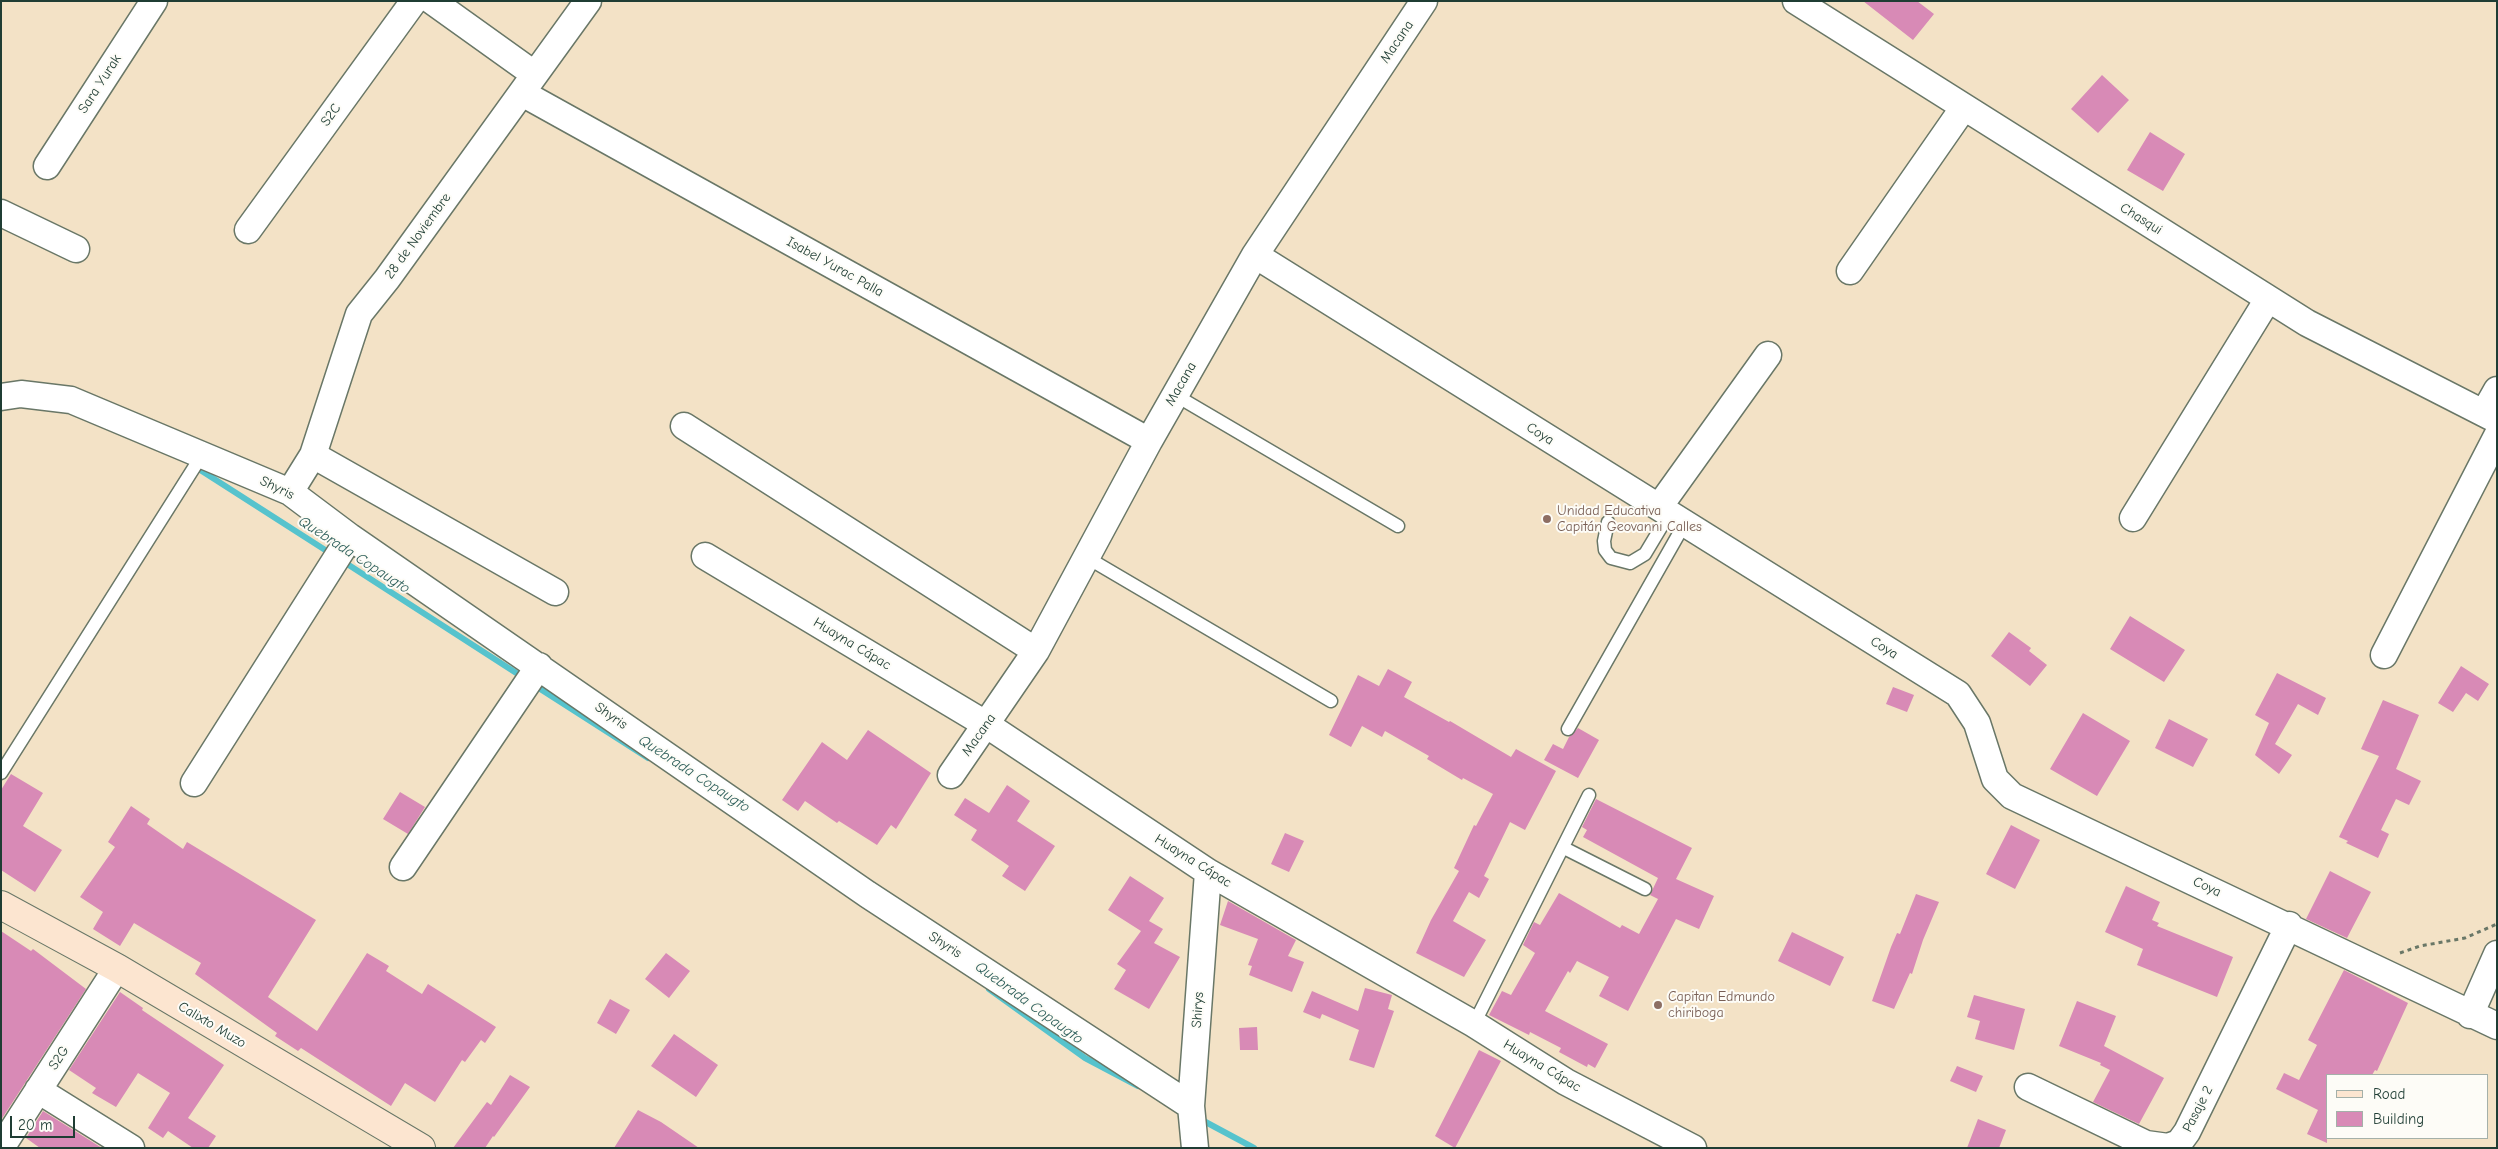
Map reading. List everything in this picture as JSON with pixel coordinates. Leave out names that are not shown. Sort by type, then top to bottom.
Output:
[{"type":"street","name":"Sara Yurak","points":[[47,166],[154,1]]},
{"type":"street","name":"S2C","points":[[248,230],[414,1]]},
{"type":"street","name":"Isabel Yurac Palla","points":[[432,1],[528,84],[1149,441]]},
{"type":"street","name":"28 de Noviembre","points":[[290,492],[313,455],[359,314],[387,279],[588,1]]},
{"type":"street","name":"Macana","points":[[951,775],[987,725],[1036,650],[1149,441],[1255,255],[1424,1]]},
{"type":"street","name":"Chasqui","points":[[1796,1],[2307,323],[2490,416]]},
{"type":"street","points":[[1850,271],[1964,107]]},
{"type":"street","points":[[1,213],[76,249]]},
{"type":"street","name":"Coya","points":[[1255,255],[1958,694],[1977,722],[1995,779],[2012,796],[2289,925],[2497,1026]]},
{"type":"street","points":[[2133,518],[2268,299]]},
{"type":"street","points":[[1671,515],[1768,355]]},
{"type":"street","points":[[2490,416],[2497,390]]},
{"type":"street","name":"Shyris","points":[[1,397],[20,394],[71,400],[290,492],[350,537],[868,894],[1191,1106]]},
{"type":"street","points":[[684,426],[1036,650]]},
{"type":"street","points":[[2384,655],[2497,436]]},
{"type":"street","points":[[313,455],[555,592]]},
{"type":"street","points":[[194,783],[350,537]]},
{"type":"street","name":"Huayna Cápac","points":[[705,556],[987,725],[1208,872],[1474,1024],[1566,1082],[1692,1148]]},
{"type":"street","points":[[403,867],[538,666]]},
{"type":"street","name":"Shirys","points":[[1195,1148],[1191,1106],[1208,872]]},
{"type":"street","name":"Calixto Muzo","points":[[4,912],[117,968],[421,1148]]},
{"type":"street","name":"Pasaje 2","points":[[2028,1086],[2146,1144],[2168,1147],[2179,1143],[2187,1132],[2289,925]]},
{"type":"street","points":[[2470,1014],[2497,954]]},
{"type":"street","name":"S2G","points":[[2,1148],[117,968]]},
{"type":"street","points":[[38,1090],[132,1148]]},
{"type":"lane","points":[[1175,395],[1398,526]]},
{"type":"lane","points":[[1,773],[202,456]]},
{"type":"lane","points":[[1608,522],[1604,540],[1605,550],[1611,558],[1630,563],[1644,554],[1671,515]]},
{"type":"lane","points":[[1568,729],[1671,515]]},
{"type":"lane","points":[[1086,557],[1331,701]]},
{"type":"lane","points":[[1474,1024],[1590,795]]},
{"type":"lane","points":[[1564,848],[1645,889]]},
{"type":"path","points":[[2384,972],[2395,954],[2420,946],[2464,938],[2497,924]]},
{"type":"building","points":[[1863,1],[1917,1],[1934,14],[1913,40]]},
{"type":"building","points":[[2102,75],[2129,100],[2098,133],[2071,109]]},
{"type":"building","points":[[2150,132],[2185,154],[2163,191],[2127,170]]},
{"type":"building","points":[[2130,616],[2185,650],[2164,682],[2110,649]]},
{"type":"building","points":[[2009,632],[2031,648],[2029,651],[2047,665],[2030,686],[1991,656]]},
{"type":"building","points":[[2461,666],[2489,684],[2478,701],[2466,693],[2453,712],[2438,703]]},
{"type":"building","points":[[1388,669],[1412,682],[1404,697],[1450,721],[1511,757],[1516,749],[1556,771],[1525,830],[1510,822],[1484,876],[1489,879],[1479,898],[1469,892],[1453,921],[1486,940],[1464,977],[1416,953],[1431,920],[1459,871],[1454,868],[1474,825],[1476,826],[1493,794],[1463,778],[1462,780],[1427,759],[1429,756],[1385,731],[1382,737],[1362,726],[1351,747],[1329,735],[1358,675],[1379,686]]},
{"type":"building","points":[[2277,673],[2326,698],[2318,715],[2298,704],[2275,744],[2292,755],[2279,774],[2255,755],[2269,723],[2255,715]]},
{"type":"building","points":[[1893,687],[1914,695],[1907,712],[1886,704]]},
{"type":"building","points":[[2383,700],[2419,715],[2396,769],[2421,781],[2409,805],[2396,799],[2381,830],[2389,834],[2378,858],[2346,843],[2348,841],[2339,837],[2379,756],[2361,749]]},
{"type":"building","points":[[2083,713],[2130,741],[2097,796],[2050,769]]},
{"type":"building","points":[[2169,719],[2208,739],[2193,767],[2155,748]]},
{"type":"building","points":[[1578,728],[1599,740],[1578,778],[1544,760],[1553,744],[1563,749],[1569,737]]},
{"type":"building","points":[[868,730],[931,773],[896,829],[891,825],[877,845],[839,821],[837,823],[805,801],[798,811],[782,800],[822,742],[847,760]]},
{"type":"building","points":[[11,774],[43,793],[23,826],[62,850],[35,892],[1,870],[1,790]]},
{"type":"building","points":[[1007,785],[1030,801],[1017,821],[1055,846],[1025,891],[1002,876],[1009,866],[971,840],[977,830],[954,815],[965,798],[989,813]]},
{"type":"building","points":[[400,792],[425,807],[408,834],[383,819]]},
{"type":"building","points":[[1596,799],[1692,848],[1676,879],[1714,896],[1699,929],[1676,919],[1628,1011],[1599,996],[1609,977],[1577,961],[1570,973],[1568,971],[1545,1011],[1608,1044],[1595,1068],[1588,1064],[1587,1067],[1559,1052],[1561,1048],[1530,1032],[1529,1035],[1489,1015],[1502,991],[1511,995],[1535,953],[1523,945],[1534,922],[1540,925],[1559,893],[1620,928],[1622,925],[1639,934],[1658,899],[1650,895],[1658,878],[1583,837],[1587,830],[1582,827]]},
{"type":"building","points":[[131,806],[150,819],[147,824],[183,849],[187,842],[316,920],[268,997],[317,1031],[367,953],[389,966],[386,971],[422,994],[428,984],[496,1027],[485,1043],[481,1040],[465,1062],[462,1060],[435,1102],[405,1083],[391,1106],[301,1048],[298,1051],[275,1036],[277,1033],[195,974],[201,963],[134,923],[120,946],[93,929],[103,912],[80,897],[115,847],[108,842]]},
{"type":"building","points":[[2011,825],[2040,840],[2015,889],[1986,874]]},
{"type":"building","points":[[1285,833],[1304,841],[1289,872],[1271,864]]},
{"type":"building","points":[[2330,871],[2371,892],[2347,938],[2306,919]]},
{"type":"building","points":[[1130,876],[1164,898],[1149,921],[1163,929],[1154,943],[1180,957],[1149,1009],[1114,989],[1126,970],[1117,964],[1141,931],[1108,910]]},
{"type":"building","points":[[2126,886],[2160,902],[2152,920],[2159,923],[2157,926],[2233,957],[2217,997],[2137,965],[2143,949],[2105,932]]},
{"type":"building","points":[[1916,894],[1939,902],[1923,940],[1912,974],[1910,973],[1894,1009],[1872,1001],[1891,947],[1897,933],[1900,934]]},
{"type":"building","points":[[1228,901],[1296,940],[1288,956],[1304,962],[1292,992],[1249,975],[1252,966],[1248,965],[1258,939],[1220,925]]},
{"type":"building","points":[[1,931],[31,951],[33,949],[86,989],[1,1120]]},
{"type":"building","points":[[1792,932],[1844,957],[1830,986],[1778,961]]},
{"type":"building","points":[[666,953],[690,971],[669,998],[645,979]]},
{"type":"building","points":[[2344,970],[2408,1003],[2377,1071],[2375,1070],[2373,1074],[2326,1074],[2327,1143],[2307,1134],[2318,1110],[2276,1089],[2284,1073],[2299,1080],[2317,1045],[2308,1040]]},
{"type":"building","points":[[1365,988],[1392,995],[1388,1009],[1394,1011],[1374,1068],[1349,1060],[1359,1030],[1322,1014],[1320,1019],[1303,1012],[1312,991],[1358,1011]]},
{"type":"building","points":[[120,992],[143,1008],[142,1010],[224,1065],[188,1118],[216,1136],[208,1148],[193,1148],[168,1131],[163,1138],[148,1128],[170,1093],[138,1073],[116,1107],[92,1093],[96,1088],[69,1070]]},
{"type":"building","points":[[1974,995],[2025,1009],[2014,1050],[1975,1039],[1980,1021],[1967,1017]]},
{"type":"building","points":[[610,999],[630,1010],[616,1034],[597,1023]]},
{"type":"building","points":[[2077,1001],[2116,1016],[2104,1046],[2164,1078],[2139,1124],[2093,1102],[2110,1070],[2100,1065],[2101,1063],[2059,1046]]},
{"type":"building","points":[[1257,1027],[1258,1050],[1240,1050],[1239,1028]]},
{"type":"building","points":[[674,1034],[718,1065],[696,1097],[651,1066]]},
{"type":"building","points":[[1479,1050],[1501,1061],[1455,1148],[1435,1136]]},
{"type":"building","points":[[1957,1066],[1983,1076],[1976,1092],[1950,1081]]},
{"type":"building","points":[[510,1075],[530,1087],[494,1137],[485,1148],[453,1148],[487,1102],[491,1105]]},
{"type":"building","points":[[638,1110],[661,1122],[699,1148],[614,1148]]},
{"type":"building","points":[[43,1111],[102,1148],[40,1148],[26,1138]]},
{"type":"building","points":[[1978,1119],[2006,1130],[1999,1148],[1967,1148]]},
{"type":"waterway","name":"Quebrada Copaugto","points":[[194,466],[333,555]]},
{"type":"waterway","name":"Quebrada Copaugto","points":[[341,560],[524,678]]},
{"type":"waterway","name":"Quebrada Copaugto","points":[[534,685],[648,758]]},
{"type":"waterway","name":"Quebrada Copaugto","points":[[989,989],[1085,1058],[1138,1086]]},
{"type":"waterway","name":"Quebrada Copaugto","points":[[1200,1119],[1254,1148]]},
{"type":"place","name":"Unidad Educativa Capitán Geovanni Calles","points":[[1547,519]]},
{"type":"place","name":"Capitan Edmundo chiriboga","points":[[1658,1005]]}]
